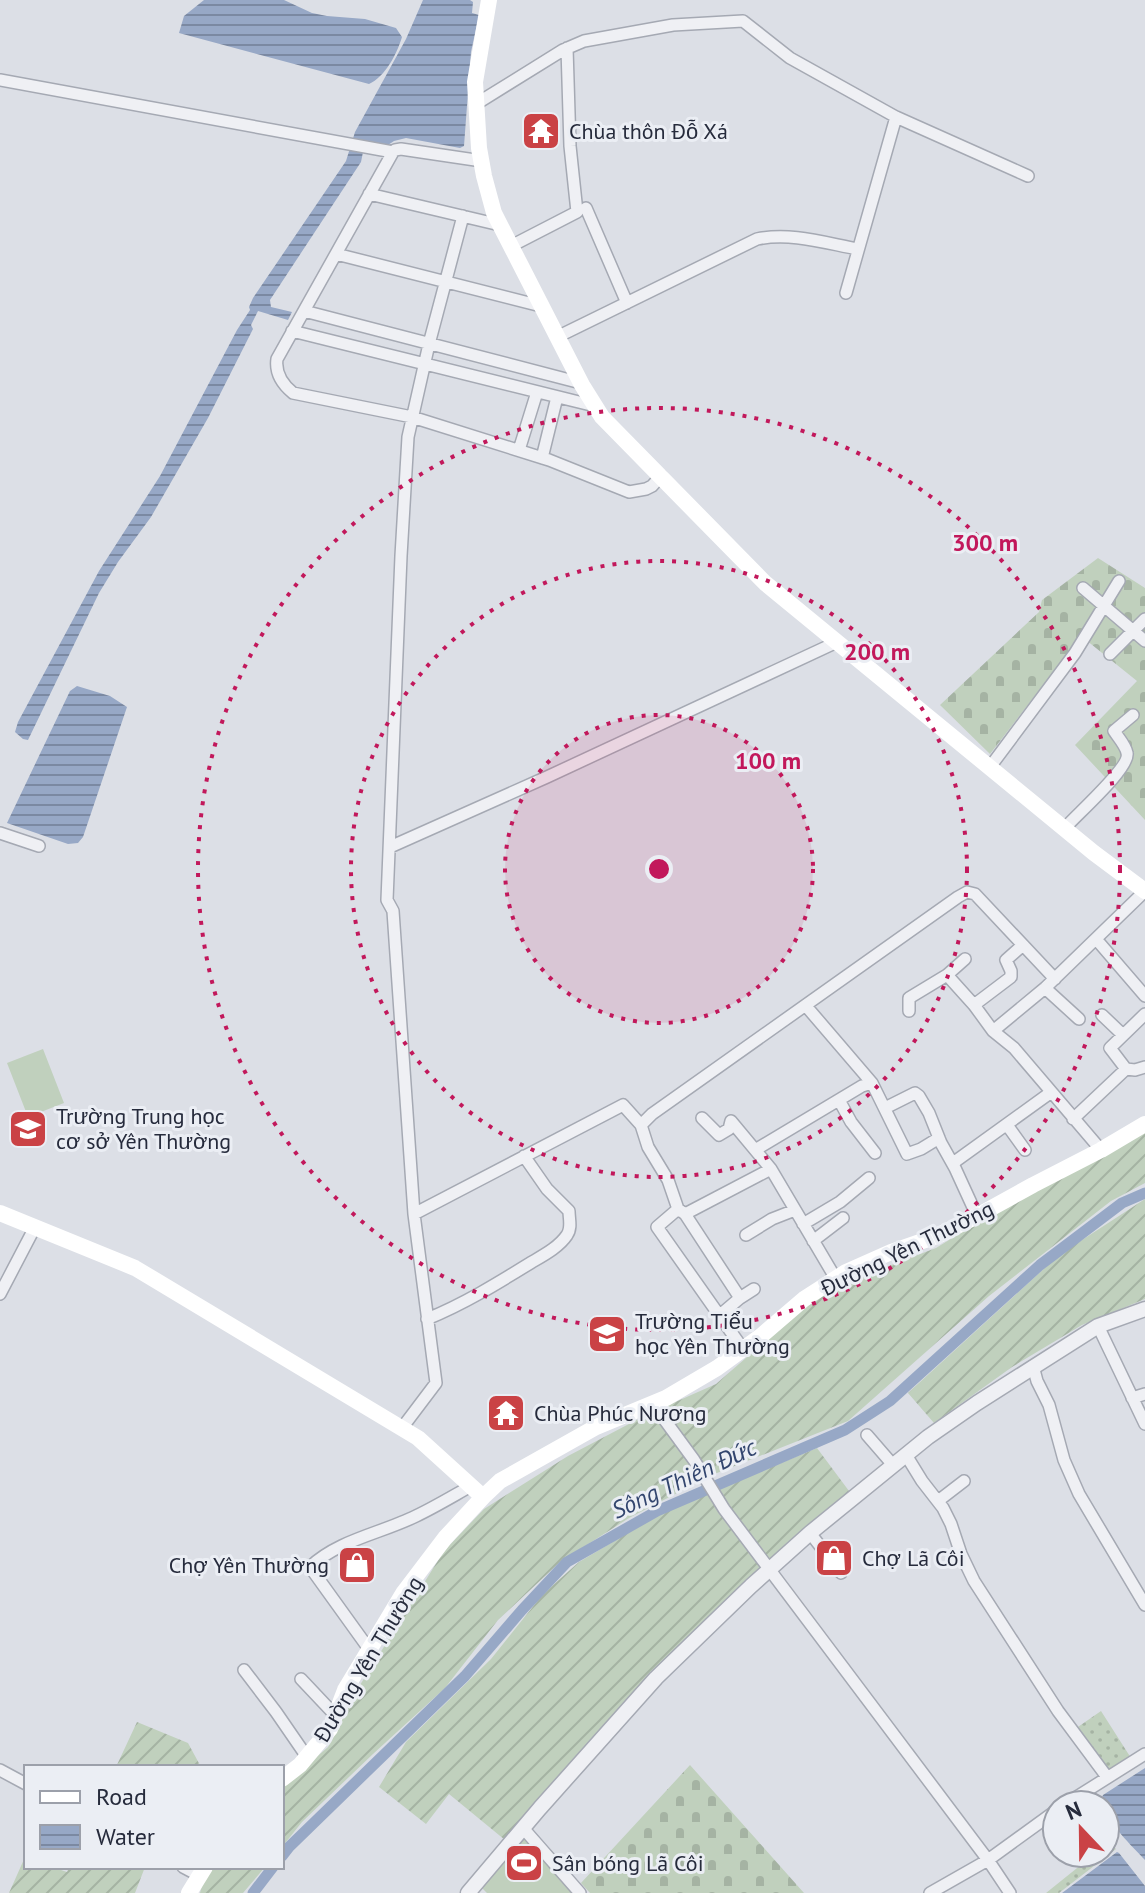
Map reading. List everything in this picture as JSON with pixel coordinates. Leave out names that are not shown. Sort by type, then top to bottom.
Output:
[{"type":"main road","points":[[489,0],[475,82],[482,161],[494,213],[581,383],[602,417],[765,583],[990,767],[1069,823],[1094,853],[1145,891]]},
{"type":"main road","name":"Đường Yên Thường","points":[[284,1777],[300,1765],[330,1729],[345,1690],[404,1592],[477,1491],[596,1427],[666,1398],[717,1368],[804,1299],[836,1279],[977,1216],[1145,1124]]},
{"type":"main road","points":[[0,1213],[135,1268],[418,1438],[477,1491]]},
{"type":"main road","points":[[189,1893],[202,1871]]},
{"type":"street","points":[[476,104],[567,48],[584,41],[673,25],[743,21],[790,58],[896,117],[1028,176]]},
{"type":"street","points":[[511,246],[577,212],[570,146],[567,48]]},
{"type":"street","points":[[0,80],[393,152]]},
{"type":"street","points":[[846,293],[896,117]]},
{"type":"street","points":[[482,161],[401,149],[393,152],[277,359],[276,367],[282,381],[293,393],[412,417],[519,450],[629,492],[646,489],[661,476]]},
{"type":"street","points":[[369,194],[500,225]]},
{"type":"street","points":[[586,208],[627,303]]},
{"type":"street","points":[[402,1428],[436,1383],[414,1214],[393,911],[387,900],[401,556],[408,437],[463,216]]},
{"type":"street","points":[[557,337],[757,239],[794,237],[858,249]]},
{"type":"street","points":[[336,254],[541,306]]},
{"type":"street","points":[[304,311],[581,383]]},
{"type":"street","points":[[292,331],[595,406]]},
{"type":"street","points":[[519,450],[537,392]]},
{"type":"street","points":[[542,458],[557,397]]},
{"type":"street","points":[[990,767],[1075,653],[1119,581]]},
{"type":"street","points":[[1083,588],[1145,641]]},
{"type":"street","points":[[1110,654],[1145,619]]},
{"type":"street","points":[[390,847],[837,642]]},
{"type":"street","points":[[1069,823],[1127,761],[1127,753],[1114,731],[1133,715]]},
{"type":"street","points":[[0,833],[39,846]]},
{"type":"street","points":[[993,1031],[1055,979],[1145,891]]},
{"type":"street","points":[[641,1125],[652,1114],[967,892],[975,894],[1055,979]]},
{"type":"street","points":[[1096,939],[1145,996]]},
{"type":"street","points":[[974,1005],[1011,977],[1006,960],[1023,945]]},
{"type":"street","points":[[909,1011],[909,998],[947,975],[965,959]]},
{"type":"street","points":[[947,975],[993,1031],[1014,1048],[1101,1150]]},
{"type":"street","points":[[1045,988],[1079,1019]]},
{"type":"street","points":[[806,1006],[872,1083],[907,1154],[939,1138]]},
{"type":"street","points":[[1145,1014],[1110,1048],[1126,1069],[1145,1067]]},
{"type":"street","points":[[1102,1015],[1123,1035]]},
{"type":"street","points":[[1073,1119],[1126,1069]]},
{"type":"street","points":[[755,1150],[872,1083]]},
{"type":"street","points":[[885,1108],[915,1093],[919,1096],[977,1216]]},
{"type":"street","points":[[953,1163],[1050,1093]]},
{"type":"street","points":[[839,1100],[851,1122],[875,1153]]},
{"type":"street","points":[[414,1214],[623,1105],[641,1125],[648,1147],[668,1180],[682,1212],[740,1298]]},
{"type":"street","points":[[702,1118],[719,1135],[729,1129],[731,1121],[771,1169],[836,1279]]},
{"type":"street","points":[[1007,1125],[1025,1150]]},
{"type":"street","points":[[427,1319],[450,1310],[522,1268],[566,1237],[570,1230],[569,1211],[547,1189],[524,1156]]},
{"type":"street","points":[[743,1349],[657,1227],[771,1169]]},
{"type":"street","points":[[803,1224],[840,1202],[869,1178]]},
{"type":"street","points":[[746,1235],[772,1219],[795,1210]]},
{"type":"street","points":[[813,1241],[843,1218]]},
{"type":"street","points":[[0,1294],[35,1227]]},
{"type":"street","points":[[720,1315],[754,1289]]},
{"type":"street","points":[[468,1893],[656,1678],[810,1533],[893,1465],[977,1403],[1098,1326],[1145,1309]]},
{"type":"street","points":[[1098,1326],[1145,1424]]},
{"type":"street","points":[[1033,1366],[1049,1405],[1064,1460],[1079,1494],[1145,1605]]},
{"type":"street","points":[[1132,1398],[1145,1394]]},
{"type":"street","points":[[653,1404],[694,1460],[712,1492],[1010,1893]]},
{"type":"street","points":[[867,1435],[893,1465]]},
{"type":"street","points":[[906,1455],[951,1524],[974,1581],[1058,1711],[1107,1777]]},
{"type":"street","points":[[938,1501],[964,1481]]},
{"type":"street","points":[[369,1649],[310,1567],[347,1544],[477,1491]]},
{"type":"street","points":[[810,1533],[841,1573]]},
{"type":"street","points":[[244,1670],[307,1757]]},
{"type":"street","points":[[301,1679],[335,1715]]},
{"type":"street","points":[[1089,1789],[1145,1754]]},
{"type":"street","points":[[0,1770],[24,1783]]},
{"type":"street","points":[[930,1893],[988,1860],[1041,1822]]},
{"type":"street","points":[[523,1828],[580,1893]]},
{"type":"green space","points":[[1098,558],[1145,588],[1145,820],[1075,745],[1137,681],[1081,636],[990,754],[940,705],[1039,612],[1042,600]]},
{"type":"green space","points":[[43,1049],[64,1103],[28,1117],[7,1063]]},
{"type":"green space","points":[[1145,1131],[1145,1183],[1111,1201],[989,1296],[848,1421],[712,1475],[629,1518],[560,1562],[498,1620],[445,1688],[302,1822],[284,1844],[284,1785],[328,1747],[360,1685],[444,1551],[484,1509],[568,1456],[646,1415],[716,1384],[793,1317],[833,1287],[936,1248],[1019,1197]]},
{"type":"green space","points":[[1145,1199],[1145,1299],[1082,1325],[1012,1367],[934,1423],[908,1393],[1059,1255]]},
{"type":"green space","points":[[817,1448],[849,1491],[658,1667],[505,1840],[449,1794],[426,1824],[379,1787],[406,1742],[491,1659],[543,1594],[579,1562],[660,1514]]},
{"type":"green space","points":[[1101,1711],[1131,1758],[1108,1774],[1075,1729]]},
{"type":"green space","points":[[137,1722],[188,1743],[200,1765],[117,1765]]},
{"type":"green space","points":[[690,1765],[804,1893],[590,1893],[581,1883]]},
{"type":"green space","name":"Sân bóng Lã Côi","points":[[524,1838],[575,1893],[487,1893],[481,1887]]},
{"type":"green space","points":[[24,1859],[24,1869],[67,1872],[68,1869],[144,1869],[135,1893],[9,1893]]},
{"type":"green space","points":[[211,1869],[263,1869],[243,1893],[200,1893]]},
{"type":"green space","points":[[1076,1869],[1090,1869],[1059,1893],[1046,1893]]},
{"type":"water","points":[[204,0],[284,0],[312,13],[365,19],[396,28],[402,37],[390,64],[369,84],[179,33],[184,16]]},
{"type":"water","points":[[423,0],[470,0],[473,2],[472,13],[479,15],[471,52],[464,146],[460,148],[406,138],[363,152],[361,162],[270,300],[271,307],[292,312],[288,320],[258,311],[251,325],[253,329],[208,418],[151,517],[99,593],[28,740],[23,739],[15,732],[18,722],[99,571],[160,476],[250,310],[253,298],[346,161],[355,132],[406,39]]},
{"type":"water","points":[[77,686],[110,696],[127,707],[83,837],[78,843],[68,844],[7,823],[70,691]]},
{"type":"water","points":[[1145,1768],[1145,1860],[1121,1834],[1121,1789],[1112,1789]]},
{"type":"water","points":[[1121,1856],[1145,1886],[1145,1893],[1062,1893],[1094,1869],[1121,1869]]},
{"type":"waterway","name":"Sông Thiên Đức","points":[[284,1853],[465,1676],[567,1562],[657,1511],[845,1430],[890,1401],[1040,1265],[1122,1203],[1145,1193]]},
{"type":"waterway","name":"Sông Thiên Đức","points":[[253,1893],[271,1869]]},
{"type":"place","name":"Chùa thôn Đỗ Xá","points":[[541,131]]},
{"type":"place","name":"Trường Trung học cơ sở Yên Thường","points":[[28,1129]]},
{"type":"place","name":"Trường Tiểu học Yên Thường","points":[[607,1334]]},
{"type":"place","name":"Chùa Phúc Nương","points":[[506,1413]]},
{"type":"place","name":"Chợ Lã Côi","points":[[834,1558]]},
{"type":"place","name":"Chợ Yên Thường","points":[[357,1565]]},
{"type":"place","name":"Sân bóng Lã Côi","points":[[524,1863]]}]
